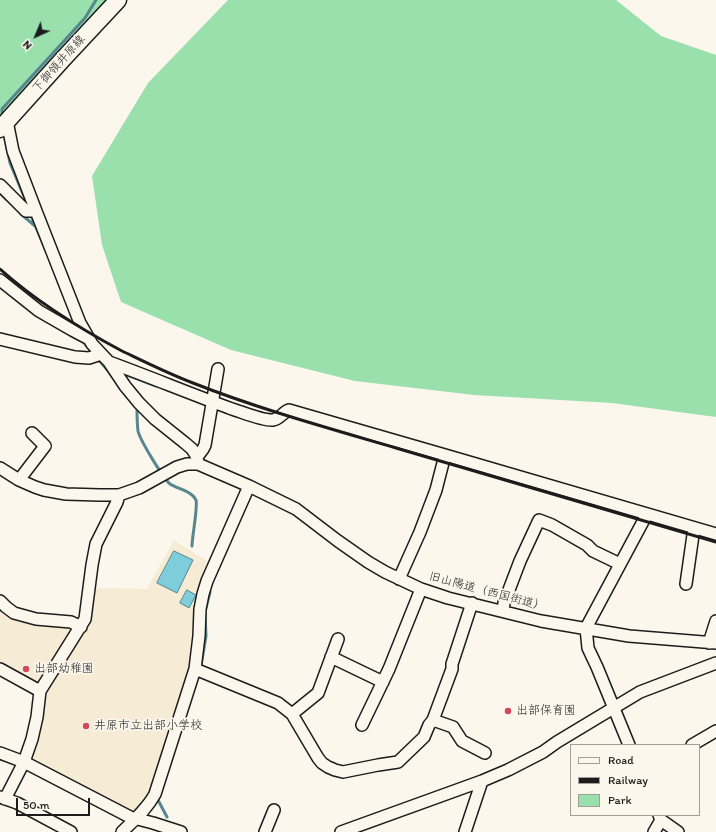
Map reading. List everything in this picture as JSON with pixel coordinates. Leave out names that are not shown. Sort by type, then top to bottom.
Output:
[{"type":"main road","name":"下御領井原線","points":[[4,125],[118,0]]},
{"type":"street","points":[[4,125],[32,211],[80,322],[89,339],[100,357],[138,403],[192,449],[197,460]]},
{"type":"street","points":[[0,185],[32,211]]},
{"type":"street","points":[[0,280],[39,311],[89,339]]},
{"type":"street","points":[[0,339],[75,357],[100,357],[249,415],[268,420],[278,419],[289,410],[716,534]]},
{"type":"street","points":[[0,468],[19,480],[35,487],[66,494],[119,495],[139,488],[177,467],[197,460],[205,445],[218,369]]},
{"type":"street","points":[[19,480],[45,446],[32,433]]},
{"type":"street","points":[[399,579],[420,532],[436,490],[445,455]]},
{"type":"street","name":"旧山陽道（西国街道）","points":[[197,460],[296,509],[368,562],[421,589],[448,598],[541,620],[629,636],[712,643]]},
{"type":"street","points":[[122,832],[136,819],[155,794],[195,668],[199,636],[200,609],[203,594],[207,581],[249,486]]},
{"type":"street","points":[[71,832],[17,804],[2,798],[24,762],[32,739],[37,717],[40,691],[86,619],[96,544],[119,495]]},
{"type":"street","points":[[629,744],[588,648],[586,628],[647,514]]},
{"type":"street","points":[[503,611],[504,603],[520,561],[539,520],[552,525],[593,550],[620,564]]},
{"type":"street","points":[[686,584],[694,528]]},
{"type":"street","points":[[362,725],[389,669],[421,589]]},
{"type":"street","points":[[0,601],[14,613],[20,615],[36,619],[71,622],[81,627]]},
{"type":"street","points":[[195,668],[278,703],[292,714],[318,758],[328,767],[343,772],[398,762],[424,737],[433,720],[452,669],[452,664],[472,603]]},
{"type":"street","points":[[712,643],[716,621]]},
{"type":"street","points":[[292,714],[318,693],[338,640]]},
{"type":"street","points":[[331,657],[383,682]]},
{"type":"street","points":[[340,832],[362,828],[508,770],[543,752],[640,692],[716,663]]},
{"type":"street","points":[[0,668],[40,691]]},
{"type":"street","points":[[433,720],[453,727],[462,741],[485,753]]},
{"type":"street","points":[[694,744],[716,730]]},
{"type":"street","points":[[0,753],[24,762],[130,817],[153,822],[181,832]]},
{"type":"street","points":[[465,832],[482,781]]},
{"type":"street","points":[[265,832],[274,810]]},
{"type":"street","points":[[654,832],[660,818],[678,832]]},
{"type":"shaded area","points":[[174,540],[210,563],[190,669],[151,789],[131,814],[27,760],[42,692],[81,632],[90,626],[92,588],[147,589]]},
{"type":"shaded area","points":[[0,607],[69,625],[72,628],[72,635],[39,686],[0,663]]},
{"type":"green space","points":[[0,0],[107,0],[0,117]]},
{"type":"green space","points":[[228,0],[616,0],[661,36],[716,55],[716,417],[612,403],[474,395],[355,381],[231,350],[121,302],[102,245],[92,176],[148,83]]},
{"type":"water","points":[[174,551],[193,560],[177,593],[157,583]]},
{"type":"water","points":[[187,590],[196,595],[189,608],[180,603]]},
{"type":"waterway","points":[[2,113],[2,109],[85,18],[96,0]]},
{"type":"waterway","points":[[4,134],[10,163],[28,206]]},
{"type":"waterway","points":[[0,193],[6,199]]},
{"type":"waterway","points":[[30,213],[46,251]]},
{"type":"waterway","points":[[21,214],[35,226]]},
{"type":"waterway","points":[[85,344],[93,353]]},
{"type":"waterway","points":[[96,357],[111,374]]},
{"type":"waterway","points":[[122,373],[156,386]]},
{"type":"waterway","points":[[136,405],[138,431],[157,467],[170,484],[188,492],[196,500],[192,546]]},
{"type":"waterway","points":[[201,666],[206,636],[205,612],[210,592]]},
{"type":"waterway","points":[[158,800],[167,817]]},
{"type":"railway","points":[[0,269],[59,314],[90,333],[122,351],[193,383],[294,418],[716,542]]},
{"type":"place","name":"出部幼稚園","points":[[26,669]]},
{"type":"place","name":"出部保育園","points":[[508,711]]},
{"type":"place","name":"井原市立出部小学校","points":[[86,726]]}]
